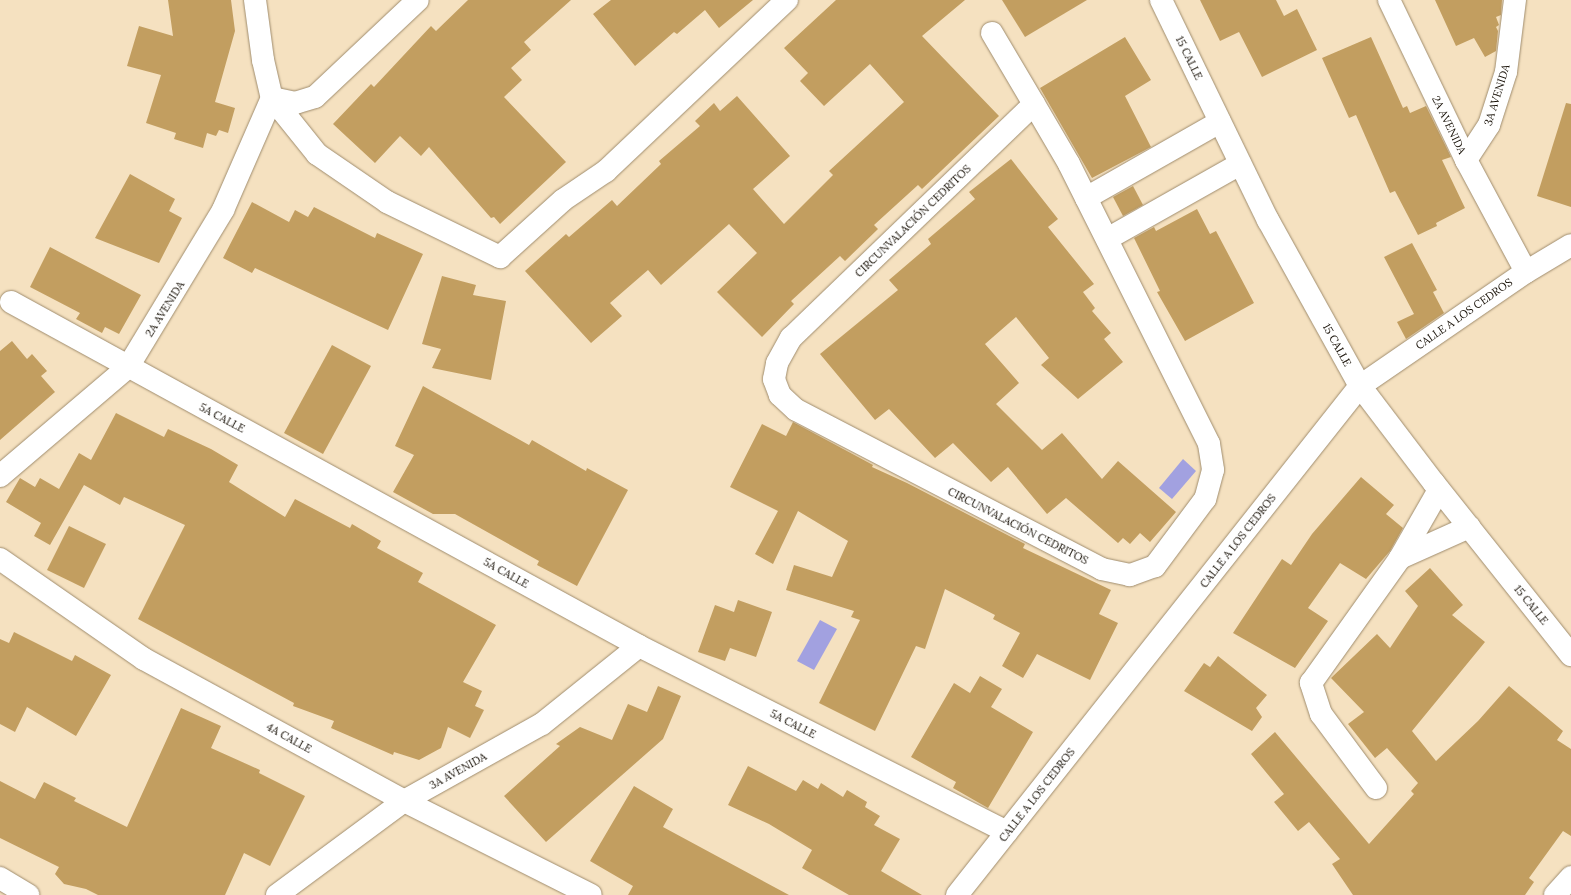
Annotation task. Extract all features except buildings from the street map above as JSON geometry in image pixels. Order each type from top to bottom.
[{"type":"street","points":[[255,0],[263,60],[272,98],[317,154],[387,202],[500,257],[563,200],[606,171],[787,0]]},
{"type":"street","points":[[272,98],[295,103],[315,97],[418,0]]},
{"type":"street","name":"15 CALLE","points":[[1160,0],[1268,220],[1360,386],[1468,527],[1571,655]]},
{"type":"street","name":"2A AVENIDA","points":[[1390,0],[1466,160],[1526,272]]},
{"type":"street","name":"3A AVENIDA","points":[[1466,160],[1489,125],[1506,72],[1515,0]]},
{"type":"street","points":[[992,33],[1034,104]]},
{"type":"street","name":"2A AVENIDA","points":[[0,476],[128,367],[223,210],[272,98]]},
{"type":"street","name":"CIRCUNVALACIÓN CEDRITOS","points":[[1034,104],[1086,198],[1210,444],[1213,470],[1205,499],[1155,566],[1130,575],[1102,569],[796,410],[780,395],[774,379],[777,363],[791,338],[1034,104]]},
{"type":"street","points":[[1086,198],[1220,122]]},
{"type":"street","points":[[1107,239],[1240,164]]},
{"type":"street","name":"CALLE A LOS CEDROS","points":[[957,895],[1360,386],[1526,272],[1571,245]]},
{"type":"street","name":"5A CALLE","points":[[11,302],[639,646],[1007,832]]},
{"type":"street","points":[[1376,788],[1321,714],[1311,683],[1400,558],[1439,490]]},
{"type":"street","points":[[1400,558],[1468,527]]},
{"type":"street","name":"4A CALLE","points":[[0,559],[144,658],[404,801],[591,895]]},
{"type":"street","name":"3A AVENIDA","points":[[277,895],[404,801],[542,724],[639,646]]},
{"type":"street","points":[[1555,895],[1571,877]]},
{"type":"street","points":[[0,878],[28,895]]},
{"type":"water","points":[[1183,459],[1196,471],[1172,499],[1159,488]]},
{"type":"water","points":[[820,620],[837,629],[814,670],[797,661]]}]
